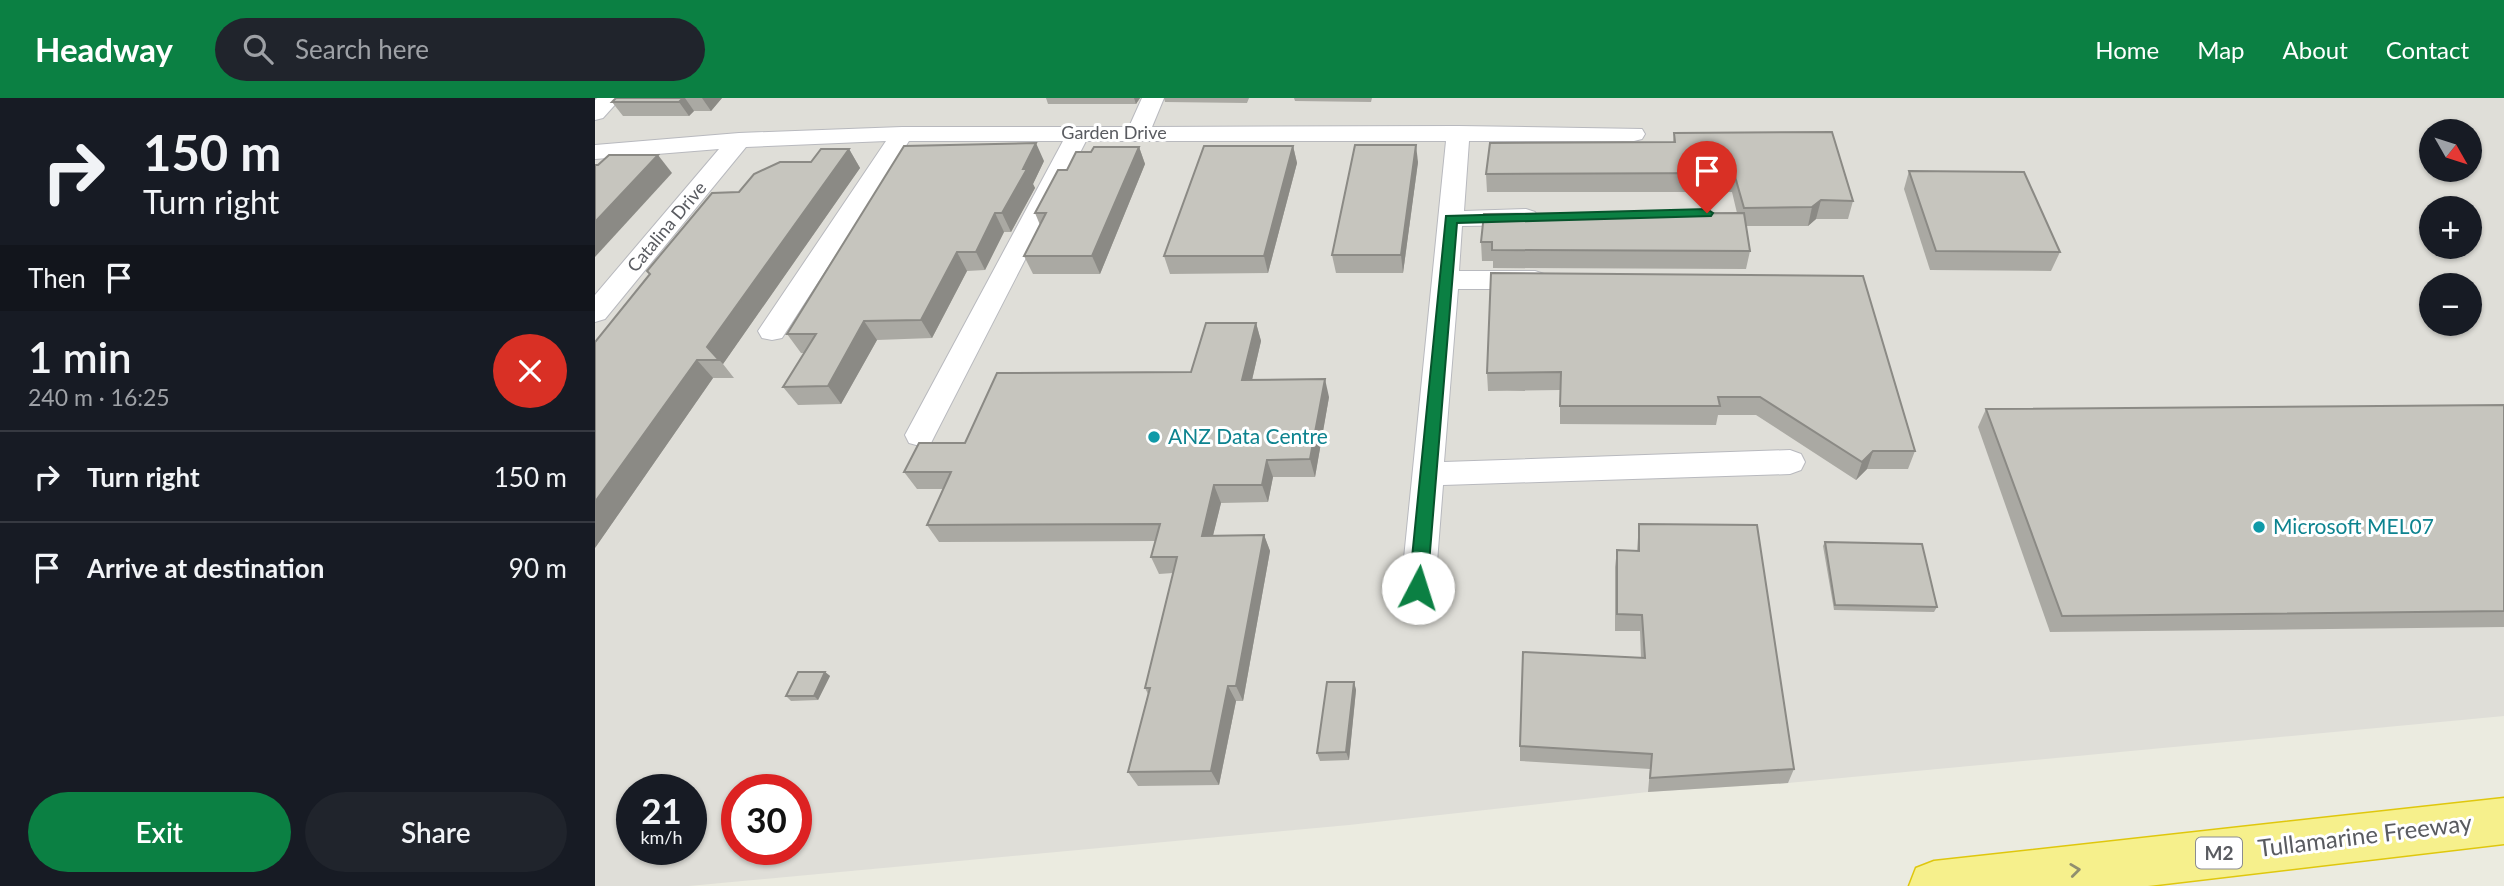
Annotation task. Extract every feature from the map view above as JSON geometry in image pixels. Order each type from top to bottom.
[{"type":"highway","name":"Tullamarine Freeway","points":[[1934,886],[2504,821]]},
{"type":"street","points":[[595,113],[610,98]]},
{"type":"street","points":[[1138,133],[1153,98]]},
{"type":"street","points":[[1418,588],[1458,133]]},
{"type":"street","points":[[772,331],[902,134]]},
{"type":"street","name":"Garden Drive","points":[[595,152],[739,140],[902,134],[1634,134]]},
{"type":"street","points":[[920,435],[1078,134]]},
{"type":"street","name":"Catalina Drive","points":[[595,313],[739,140]]},
{"type":"street","points":[[1451,219],[1545,217]]},
{"type":"street","points":[[1445,280],[1557,281]]},
{"type":"street","points":[[1428,474],[1790,462]]},
{"type":"shaded area","points":[[595,98],[2504,98],[2504,716],[1788,783],[1648,792],[1349,825],[689,886],[595,886]]},
{"type":"building","points":[[616,98],[683,98],[679,102],[612,102]]},
{"type":"building","points":[[1832,132],[1853,201],[1821,200],[1812,207],[1744,208],[1734,173],[1486,174],[1490,143],[1675,142],[1674,133]]},
{"type":"building","points":[[1036,143],[1023,169],[1027,169],[1002,213],[995,213],[976,252],[957,252],[921,320],[864,321],[828,386],[783,387],[816,334],[787,334],[904,146]]},
{"type":"building","points":[[1355,145],[1416,145],[1401,255],[1332,255]]},
{"type":"building","points":[[1204,146],[1293,146],[1264,256],[1164,256]]},
{"type":"building","points":[[1094,147],[1139,147],[1092,256],[1024,256],[1046,213],[1035,213],[1058,170],[1067,170],[1076,152],[1091,152]]},
{"type":"building","points":[[821,149],[849,149],[707,347],[719,360],[697,360],[595,502],[595,342],[650,274],[647,271],[712,193],[739,192],[754,174],[780,162],[811,162]]},
{"type":"building","points":[[609,155],[658,155],[595,222],[595,165]]},
{"type":"building","points":[[1909,171],[2024,172],[2060,252],[1936,251]]},
{"type":"building","points":[[1744,213],[1750,251],[1492,250],[1492,242],[1481,242],[1484,214]]},
{"type":"building","points":[[1491,273],[1863,276],[1915,451],[1873,451],[1862,462],[1760,397],[1718,397],[1720,406],[1560,406],[1561,372],[1487,373]]},
{"type":"building","points":[[1206,323],[1256,323],[1242,380],[1325,379],[1310,459],[1267,460],[1262,485],[1214,485],[1202,536],[1264,535],[1236,686],[1228,686],[1211,771],[1128,772],[1150,688],[1145,688],[1177,557],[1151,557],[1160,524],[927,525],[951,472],[904,472],[919,443],[965,443],[997,373],[1191,372]]},
{"type":"building","name":"Microsoft MEL07","points":[[2504,405],[2504,611],[2062,616],[1986,409]]},
{"type":"building","points":[[1639,524],[1757,525],[1794,769],[1650,778],[1652,754],[1520,746],[1523,652],[1645,658],[1642,615],[1617,614],[1617,550],[1639,551]]},
{"type":"building","points":[[1825,542],[1922,544],[1937,607],[1835,605]]},
{"type":"building","points":[[798,672],[825,672],[814,696],[786,696]]},
{"type":"building","points":[[1327,682],[1354,682],[1346,752],[1317,753]]},
{"type":"place","name":"ANZ Data Centre","points":[[1154,437]]},
{"type":"place","name":"Microsoft MEL07","points":[[2259,527]]},
{"type":"route","points":[[1418,588],[1451,219],[1707,213]]}]
